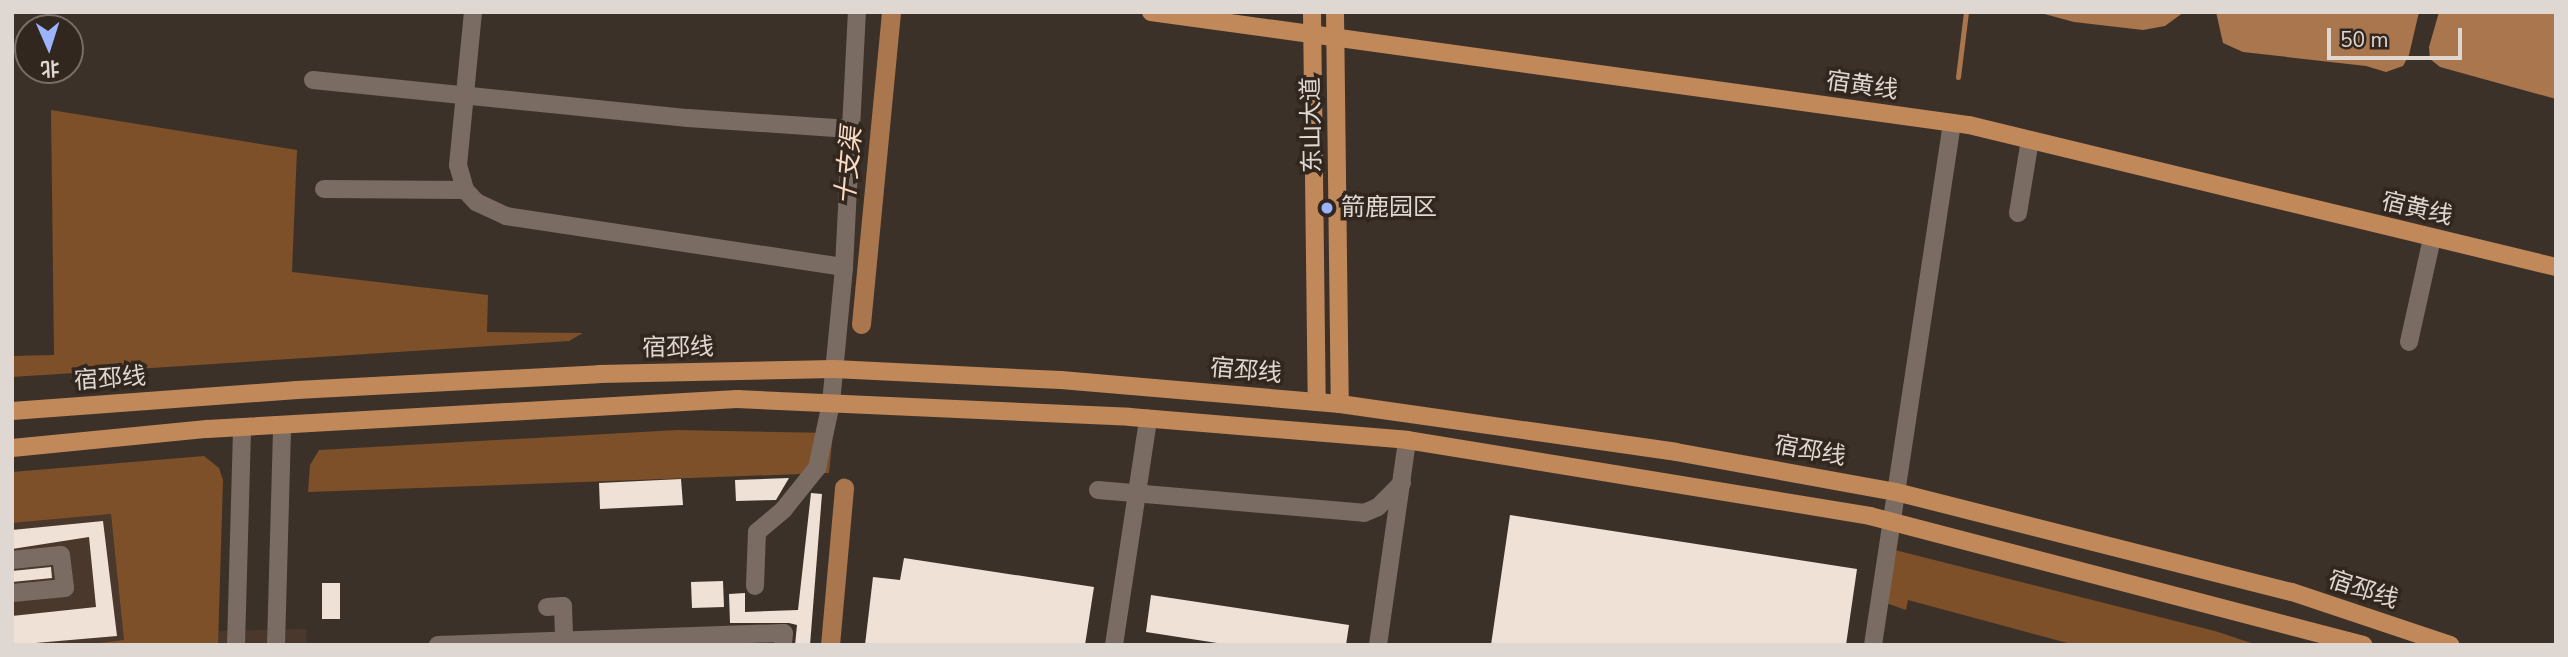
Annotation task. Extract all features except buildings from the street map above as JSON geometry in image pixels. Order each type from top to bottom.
[{"type":"main road","name":"宿黄线","points":[[1151,12],[1336,40],[1952,122],[2556,267]]},
{"type":"main road","name":"东山大道","points":[[1312,12],[1317,402]]},
{"type":"main road","name":"东山大道","points":[[1335,12],[1340,404]]},
{"type":"main road","name":"宿邳线","points":[[12,411],[503,379],[834,369],[1060,380],[1340,404],[1676,452],[1896,492],[2292,592],[2450,645]]},
{"type":"main road","points":[[12,448],[242,427],[737,399],[1148,419],[1407,440],[1892,521],[2363,645]]},
{"type":"street","points":[[473,12],[458,164],[466,190],[476,202],[506,216],[844,267]]},
{"type":"street","points":[[755,586],[757,532],[784,509],[817,468],[831,403],[844,267],[857,12]]},
{"type":"street","points":[[313,80],[465,96],[850,129]]},
{"type":"street","points":[[1873,645],[1952,122]]},
{"type":"street","points":[[2018,213],[2030,140]]},
{"type":"street","points":[[324,189],[466,190]]},
{"type":"street","points":[[2409,342],[2432,238]]},
{"type":"street","points":[[1114,645],[1148,419]]},
{"type":"street","points":[[276,645],[282,425]]},
{"type":"street","points":[[236,645],[242,427]]},
{"type":"street","points":[[1378,645],[1407,440]]},
{"type":"street","points":[[1098,490],[1364,513],[1378,508],[1402,483]]},
{"type":"street","points":[[12,560],[61,555],[65,588],[12,593]]},
{"type":"street","points":[[547,607],[563,606],[569,642]]},
{"type":"street","points":[[438,645],[784,633],[783,645]]},
{"type":"shaded area","points":[[2037,12],[2184,12],[2165,26],[2143,30],[2074,22]]},
{"type":"shaded area","points":[[2216,12],[2419,12],[2409,55],[2403,66],[2386,72],[2366,66],[2243,52],[2223,43]]},
{"type":"shaded area","points":[[2439,12],[2556,12],[2556,99],[2440,67],[2430,59],[2429,47]]},
{"type":"shaded area","points":[[51,110],[297,150],[292,272],[488,295],[487,332],[583,333],[569,341],[12,377],[12,356],[54,355]]},
{"type":"shaded area","points":[[677,430],[833,433],[829,473],[308,492],[310,465],[319,450]]},
{"type":"shaded area","points":[[204,456],[219,468],[223,480],[218,645],[83,645],[124,640],[111,514],[12,523],[12,472]]},
{"type":"shaded area","points":[[111,514],[125,640],[219,631],[306,629],[306,645],[12,645],[12,523]]},
{"type":"shaded area","points":[[1895,550],[2215,631],[2257,645],[2075,645],[1908,600],[1906,610],[1886,603]]},
{"type":"waterway","name":"十支渠","points":[[861,324],[891,12]]},
{"type":"waterway","points":[[1958,77],[1966,12]]},
{"type":"waterway","name":"十支渠","points":[[830,645],[844,488]]},
{"type":"place","name":"箭鹿园区","points":[[1327,208]]}]
